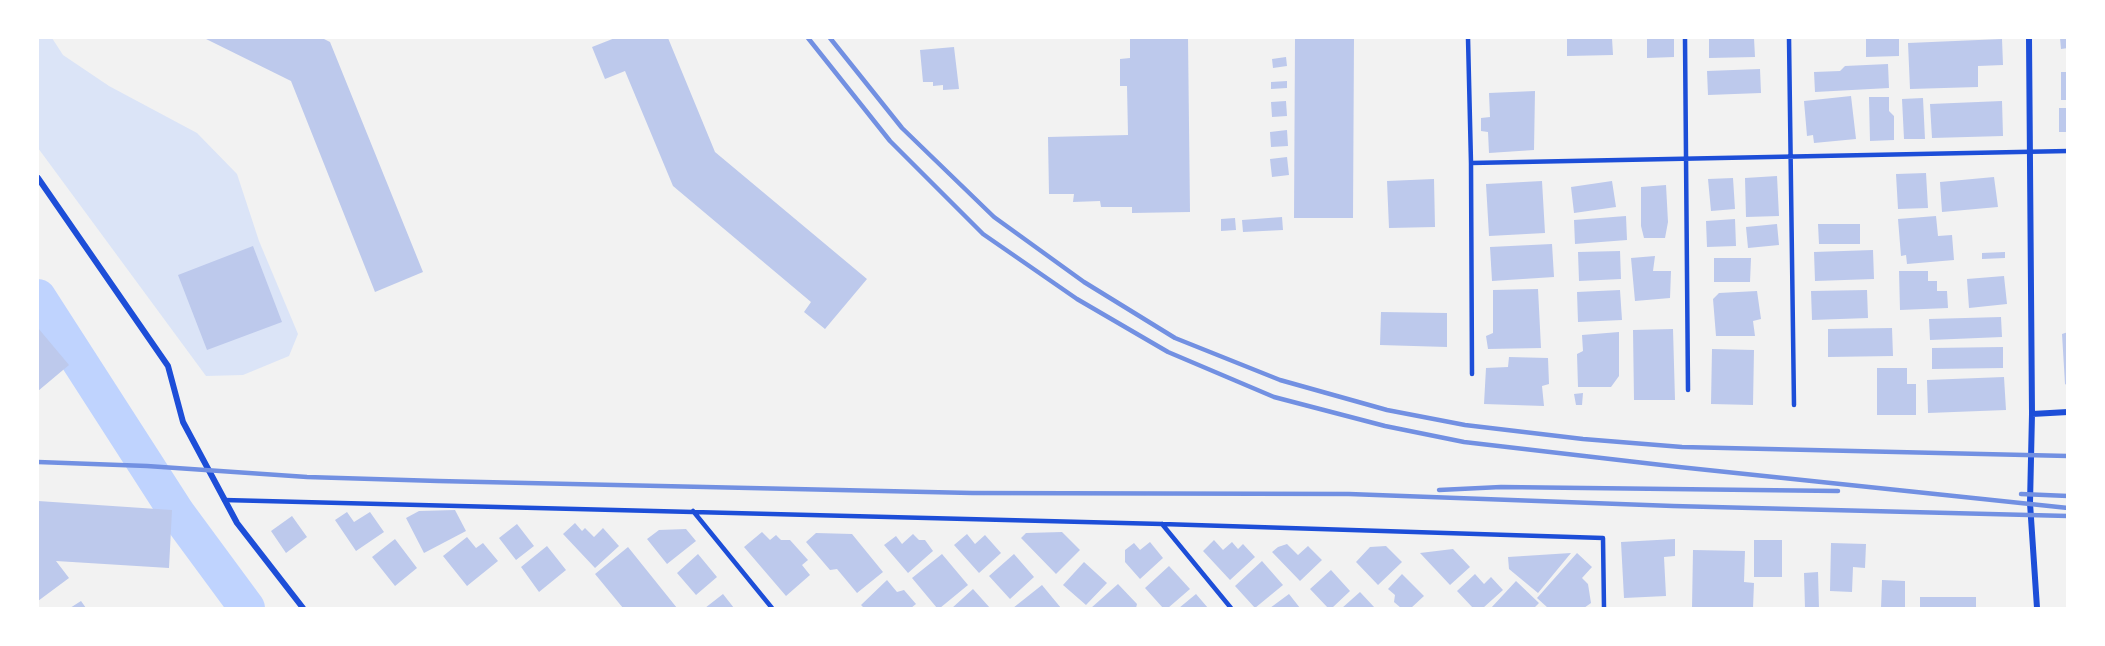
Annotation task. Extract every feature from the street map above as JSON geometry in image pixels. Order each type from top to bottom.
[{"type":"street","points":[[2029,38],[2032,414],[2030,503],[2037,609]]},
{"type":"street","points":[[38,178],[168,366],[183,422],[224,500],[237,523],[303,609]]},
{"type":"street","points":[[2032,414],[2067,412]]},
{"type":"lane","points":[[1468,38],[1472,374]]},
{"type":"lane","points":[[1685,38],[1688,390]]},
{"type":"lane","points":[[1789,38],[1794,405]]},
{"type":"lane","points":[[1471,163],[2067,151]]},
{"type":"lane","points":[[224,500],[693,511],[1603,538],[1604,609]]},
{"type":"lane","points":[[693,511],[772,609]]},
{"type":"lane","points":[[1162,524],[1231,609]]},
{"type":"shaded area","points":[[38,38],[52,38],[63,55],[109,86],[197,133],[237,174],[259,241],[298,334],[289,356],[243,375],[206,376],[38,148]]},
{"type":"building","points":[[204,38],[322,38],[330,42],[423,272],[375,292],[291,81]]},
{"type":"building","points":[[615,38],[668,38],[715,152],[867,279],[825,329],[804,312],[811,302],[673,186],[625,71],[605,79],[592,47]]},
{"type":"building","points":[[1130,38],[1188,38],[1190,212],[1132,213],[1132,207],[1101,207],[1100,201],[1073,202],[1074,194],[1049,194],[1048,137],[1128,135],[1127,86],[1120,86],[1120,59],[1130,58]]},
{"type":"building","points":[[1295,38],[1354,38],[1353,218],[1294,218]]},
{"type":"building","points":[[1567,38],[1612,38],[1613,55],[1567,56]]},
{"type":"building","points":[[1647,38],[1674,38],[1674,57],[1647,58]]},
{"type":"building","points":[[1709,38],[1754,38],[1755,57],[1709,58]]},
{"type":"building","points":[[1866,38],[1899,38],[1899,56],[1866,57]]},
{"type":"building","points":[[2060,38],[2068,38],[2068,48],[2061,49]]},
{"type":"building","points":[[2002,39],[2003,65],[1978,66],[1978,87],[1910,89],[1908,43]]},
{"type":"building","points":[[954,47],[959,89],[943,90],[943,85],[933,86],[933,82],[923,82],[920,50]]},
{"type":"building","points":[[1286,57],[1287,66],[1273,68],[1272,59]]},
{"type":"building","points":[[1888,64],[1889,88],[1815,92],[1814,72],[1840,71],[1845,66]]},
{"type":"building","points":[[1760,69],[1761,93],[1708,95],[1707,71]]},
{"type":"building","points":[[2061,72],[2068,72],[2068,100],[2061,100]]},
{"type":"building","points":[[1287,81],[1287,88],[1271,89],[1271,82]]},
{"type":"building","points":[[1535,91],[1534,150],[1489,153],[1488,132],[1481,131],[1481,118],[1490,117],[1489,93]]},
{"type":"building","points":[[1851,96],[1856,139],[1814,143],[1813,135],[1807,136],[1804,101]]},
{"type":"building","points":[[1869,97],[1889,97],[1889,111],[1894,116],[1894,140],[1870,141]]},
{"type":"building","points":[[1923,98],[1925,139],[1904,139],[1902,99]]},
{"type":"building","points":[[1286,101],[1287,116],[1272,117],[1271,102]]},
{"type":"building","points":[[2002,101],[2003,136],[1932,138],[1930,104]]},
{"type":"building","points":[[2059,108],[2068,108],[2068,132],[2059,132]]},
{"type":"building","points":[[1287,130],[1288,146],[1271,147],[1270,132]]},
{"type":"building","points":[[1287,157],[1289,175],[1272,177],[1270,159]]},
{"type":"building","points":[[1926,173],[1928,208],[1898,209],[1896,174]]},
{"type":"building","points":[[1777,176],[1779,216],[1746,217],[1745,178]]},
{"type":"building","points":[[1994,177],[1998,207],[1942,212],[1940,182]]},
{"type":"building","points":[[1733,178],[1735,209],[1711,211],[1708,179]]},
{"type":"building","points":[[1434,179],[1435,227],[1389,228],[1387,181]]},
{"type":"building","points":[[1542,181],[1545,233],[1489,236],[1486,184]]},
{"type":"building","points":[[1612,181],[1616,207],[1574,213],[1571,187]]},
{"type":"building","points":[[1666,185],[1668,222],[1665,238],[1644,238],[1641,226],[1641,187]]},
{"type":"building","points":[[1626,216],[1627,240],[1575,244],[1574,220]]},
{"type":"building","points":[[1936,216],[1938,236],[1952,235],[1954,260],[1907,264],[1906,255],[1901,256],[1898,219]]},
{"type":"building","points":[[1282,217],[1283,230],[1243,232],[1242,220]]},
{"type":"building","points":[[1235,218],[1236,230],[1221,231],[1221,219]]},
{"type":"building","points":[[1735,219],[1736,246],[1707,247],[1706,221]]},
{"type":"building","points":[[1777,224],[1779,245],[1748,248],[1746,227]]},
{"type":"building","points":[[1818,224],[1860,224],[1860,244],[1819,244]]},
{"type":"building","points":[[1552,244],[1554,277],[1492,281],[1490,247]]},
{"type":"building","points":[[253,246],[282,322],[207,350],[178,275]]},
{"type":"building","points":[[1873,250],[1874,279],[1815,281],[1814,252]]},
{"type":"building","points":[[1620,251],[1621,279],[1579,281],[1578,252]]},
{"type":"building","points":[[2005,252],[2005,258],[1982,259],[1982,253]]},
{"type":"building","points":[[1655,256],[1653,271],[1671,271],[1670,298],[1635,301],[1631,258]]},
{"type":"building","points":[[1714,258],[1751,258],[1750,282],[1714,282]]},
{"type":"building","points":[[1899,271],[1928,271],[1928,281],[1937,281],[1937,291],[1947,291],[1948,308],[1900,310]]},
{"type":"building","points":[[2004,276],[2007,304],[1969,308],[1967,279]]},
{"type":"building","points":[[1538,289],[1541,348],[1488,349],[1486,336],[1493,333],[1493,290]]},
{"type":"building","points":[[1620,290],[1622,320],[1578,322],[1577,292]]},
{"type":"building","points":[[1867,290],[1868,318],[1812,320],[1811,291]]},
{"type":"building","points":[[1757,291],[1761,319],[1753,321],[1755,336],[1716,336],[1713,299],[1719,293]]},
{"type":"building","points":[[1381,312],[1447,313],[1447,347],[1380,345]]},
{"type":"building","points":[[2001,317],[2002,337],[1930,340],[1929,319]]},
{"type":"building","points":[[38,328],[69,365],[38,391]]},
{"type":"building","points":[[1892,328],[1893,356],[1828,357],[1828,329]]},
{"type":"building","points":[[1673,329],[1675,400],[1634,400],[1633,330]]},
{"type":"building","points":[[1619,332],[1619,376],[1611,387],[1578,387],[1577,354],[1583,351],[1582,335]]},
{"type":"building","points":[[2068,332],[2068,386],[2065,384],[2062,334]]},
{"type":"building","points":[[2003,347],[2003,368],[1932,369],[1932,348]]},
{"type":"building","points":[[1712,349],[1754,350],[1753,405],[1711,404]]},
{"type":"building","points":[[1509,357],[1548,358],[1549,384],[1542,386],[1544,406],[1484,404],[1486,368],[1508,367]]},
{"type":"building","points":[[1877,368],[1907,368],[1907,384],[1916,384],[1916,415],[1877,415]]},
{"type":"building","points":[[2004,377],[2006,410],[1928,413],[1927,380]]},
{"type":"building","points":[[1583,393],[1582,405],[1576,405],[1574,394]]},
{"type":"building","points":[[38,501],[172,510],[169,568],[56,561],[69,578],[38,601]]},
{"type":"building","points":[[455,510],[466,531],[424,553],[406,518],[419,511]]},
{"type":"building","points":[[347,512],[354,522],[370,512],[384,532],[356,551],[335,520]]},
{"type":"building","points":[[292,516],[307,537],[286,553],[271,531]]},
{"type":"building","points":[[575,523],[582,531],[585,528],[594,537],[603,528],[619,546],[595,568],[563,534]]},
{"type":"building","points":[[517,524],[534,546],[516,560],[499,538]]},
{"type":"building","points":[[686,529],[696,541],[667,564],[647,539],[659,530]]},
{"type":"building","points":[[762,532],[770,540],[776,535],[781,540],[790,540],[808,560],[802,565],[810,575],[786,596],[744,547]]},
{"type":"building","points":[[1062,532],[1080,550],[1056,574],[1021,538],[1026,533]]},
{"type":"building","points":[[816,533],[852,534],[883,572],[857,593],[837,569],[830,570],[806,542]]},
{"type":"building","points":[[913,534],[919,540],[925,540],[933,551],[908,573],[884,545],[896,536],[902,544]]},
{"type":"building","points":[[967,534],[975,544],[985,535],[1001,553],[979,573],[954,545]]},
{"type":"building","points":[[467,537],[476,548],[483,543],[498,561],[467,586],[443,556]]},
{"type":"building","points":[[395,539],[417,568],[395,586],[372,557]]},
{"type":"building","points":[[1675,539],[1675,556],[1664,557],[1666,596],[1624,598],[1621,542]]},
{"type":"building","points":[[1214,540],[1223,550],[1232,542],[1238,549],[1243,544],[1255,557],[1230,580],[1203,551]]},
{"type":"building","points":[[1754,540],[1782,540],[1782,577],[1754,577]]},
{"type":"building","points":[[1150,542],[1163,558],[1140,579],[1125,562],[1125,550],[1134,543],[1140,550]]},
{"type":"building","points":[[1831,543],[1866,544],[1865,568],[1853,567],[1852,592],[1830,591]]},
{"type":"building","points":[[1287,544],[1298,555],[1308,546],[1322,560],[1300,581],[1272,552]]},
{"type":"building","points":[[547,546],[566,570],[539,592],[521,567]]},
{"type":"building","points":[[1386,546],[1402,562],[1378,585],[1356,562],[1370,547]]},
{"type":"building","points":[[628,547],[677,608],[623,608],[595,574]]},
{"type":"building","points":[[1453,549],[1470,567],[1450,585],[1420,553]]},
{"type":"building","points":[[1693,550],[1745,551],[1744,582],[1754,583],[1753,608],[1692,608]]},
{"type":"building","points":[[1571,553],[1538,593],[1509,569],[1508,557]]},
{"type":"building","points":[[1577,553],[1592,567],[1582,578],[1588,584],[1591,603],[1584,608],[1548,608],[1537,598]]},
{"type":"building","points":[[698,554],[717,577],[696,595],[677,573]]},
{"type":"building","points":[[942,554],[968,585],[937,608],[912,578]]},
{"type":"building","points":[[1014,554],[1034,577],[1010,599],[989,576]]},
{"type":"building","points":[[1262,561],[1283,585],[1255,608],[1235,586]]},
{"type":"building","points":[[1084,562],[1107,583],[1086,605],[1063,585]]},
{"type":"building","points":[[1169,566],[1190,589],[1168,608],[1163,608],[1145,588]]},
{"type":"building","points":[[1331,570],[1350,591],[1332,608],[1328,608],[1310,589]]},
{"type":"building","points":[[1818,572],[1819,608],[1805,608],[1804,573]]},
{"type":"building","points":[[1402,574],[1424,596],[1411,608],[1401,608],[1394,602],[1395,595],[1388,589]]},
{"type":"building","points":[[1475,574],[1484,584],[1491,577],[1503,590],[1483,608],[1473,608],[1457,591]]},
{"type":"building","points":[[887,580],[897,592],[904,590],[916,604],[911,608],[864,608],[861,605]]},
{"type":"building","points":[[1882,580],[1905,581],[1905,608],[1881,608]]},
{"type":"building","points":[[1516,581],[1539,603],[1534,608],[1491,608]]},
{"type":"building","points":[[1118,584],[1137,604],[1136,608],[1091,608]]},
{"type":"building","points":[[1042,585],[1061,608],[1013,608]]},
{"type":"building","points":[[973,589],[990,608],[952,608]]},
{"type":"building","points":[[1360,592],[1375,608],[1342,608]]},
{"type":"building","points":[[723,594],[734,608],[705,608]]},
{"type":"building","points":[[1196,594],[1208,608],[1179,608]]},
{"type":"building","points":[[1289,594],[1300,608],[1270,608]]},
{"type":"building","points":[[1920,597],[1976,597],[1976,608],[1920,608]]},
{"type":"building","points":[[81,601],[86,608],[70,608]]},
{"type":"waterway","points":[[38,297],[177,513],[247,608]]},
{"type":"railway","points":[[808,38],[890,141],[983,234],[1077,299],[1168,352],[1274,397],[1385,426],[1464,442],[2068,508]]},
{"type":"railway","points":[[830,38],[902,128],[994,217],[1084,282],[1175,338],[1280,380],[1387,410],[1465,425],[1583,439],[1682,447],[2068,456]]},
{"type":"railway","points":[[38,462],[147,466],[307,477],[438,481],[972,493],[1349,494],[1673,506],[2068,516]]},
{"type":"railway","points":[[1439,490],[1501,487],[1838,491]]},
{"type":"railway","points":[[2021,494],[2068,496]]}]
